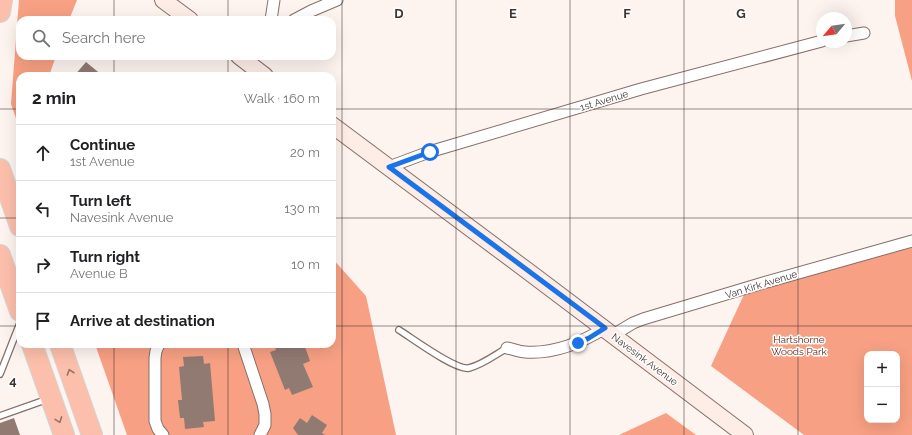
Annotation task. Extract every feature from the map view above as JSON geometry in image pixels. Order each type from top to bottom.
[{"type":"highway","points":[[0,12],[2,0]]},
{"type":"highway","points":[[0,169],[16,215]]},
{"type":"highway","points":[[0,255],[16,300]]},
{"type":"highway","points":[[33,348],[64,435]]},
{"type":"highway","points":[[61,348],[92,435]]},
{"type":"main road","points":[[163,0],[185,16]]},
{"type":"main road","points":[[249,60],[261,72]]},
{"type":"main road","name":"Navesink Avenue","points":[[336,128],[746,435]]},
{"type":"street","points":[[272,16],[274,0]]},
{"type":"street","points":[[302,16],[337,0]]},
{"type":"street","points":[[852,35],[864,33]]},
{"type":"street","name":"1st Avenue","points":[[389,167],[430,152],[641,88],[816,43]]},
{"type":"street","name":"Van Kirk Avenue","points":[[507,348],[524,352],[554,350],[644,319],[763,283],[912,241]]},
{"type":"street","points":[[157,348],[155,358],[155,421],[158,429],[163,435]]},
{"type":"street","points":[[244,348],[265,414],[265,425],[260,435]]},
{"type":"lane","points":[[400,330],[452,364],[467,369],[483,362],[507,348]]},
{"type":"lane","points":[[0,374],[16,331]]},
{"type":"lane","points":[[0,416],[50,398]]},
{"type":"green space","points":[[19,0],[77,0],[71,16],[18,16]]},
{"type":"green space","points":[[895,0],[912,0],[912,81],[895,16]]},
{"type":"green space","points":[[16,39],[16,60],[55,60],[50,72],[16,72],[16,118],[11,104]]},
{"type":"green space","name":"Hartshorne Woods Park","points":[[912,240],[912,435],[804,435],[711,366],[747,288]]},
{"type":"green space","points":[[336,262],[366,296],[396,435],[127,435],[96,348],[336,348]]},
{"type":"green space","points":[[666,413],[696,435],[619,435]]},
{"type":"building","points":[[86,62],[98,72],[77,72]]},
{"type":"building","points":[[275,348],[305,348],[310,361],[303,364],[313,387],[292,395],[289,388],[285,390],[270,352],[276,350]]},
{"type":"building","points":[[203,356],[204,364],[210,363],[215,421],[203,422],[204,427],[185,429],[184,418],[180,418],[178,400],[182,400],[179,367],[184,366],[183,357]]},
{"type":"building","points":[[312,415],[327,425],[322,433],[325,435],[298,435],[293,428],[300,418],[307,423]]},
{"type":"building","points":[[14,418],[20,435],[0,435],[0,423]]},
{"type":"route","points":[[430,152],[389,167],[605,328],[578,343]]}]
